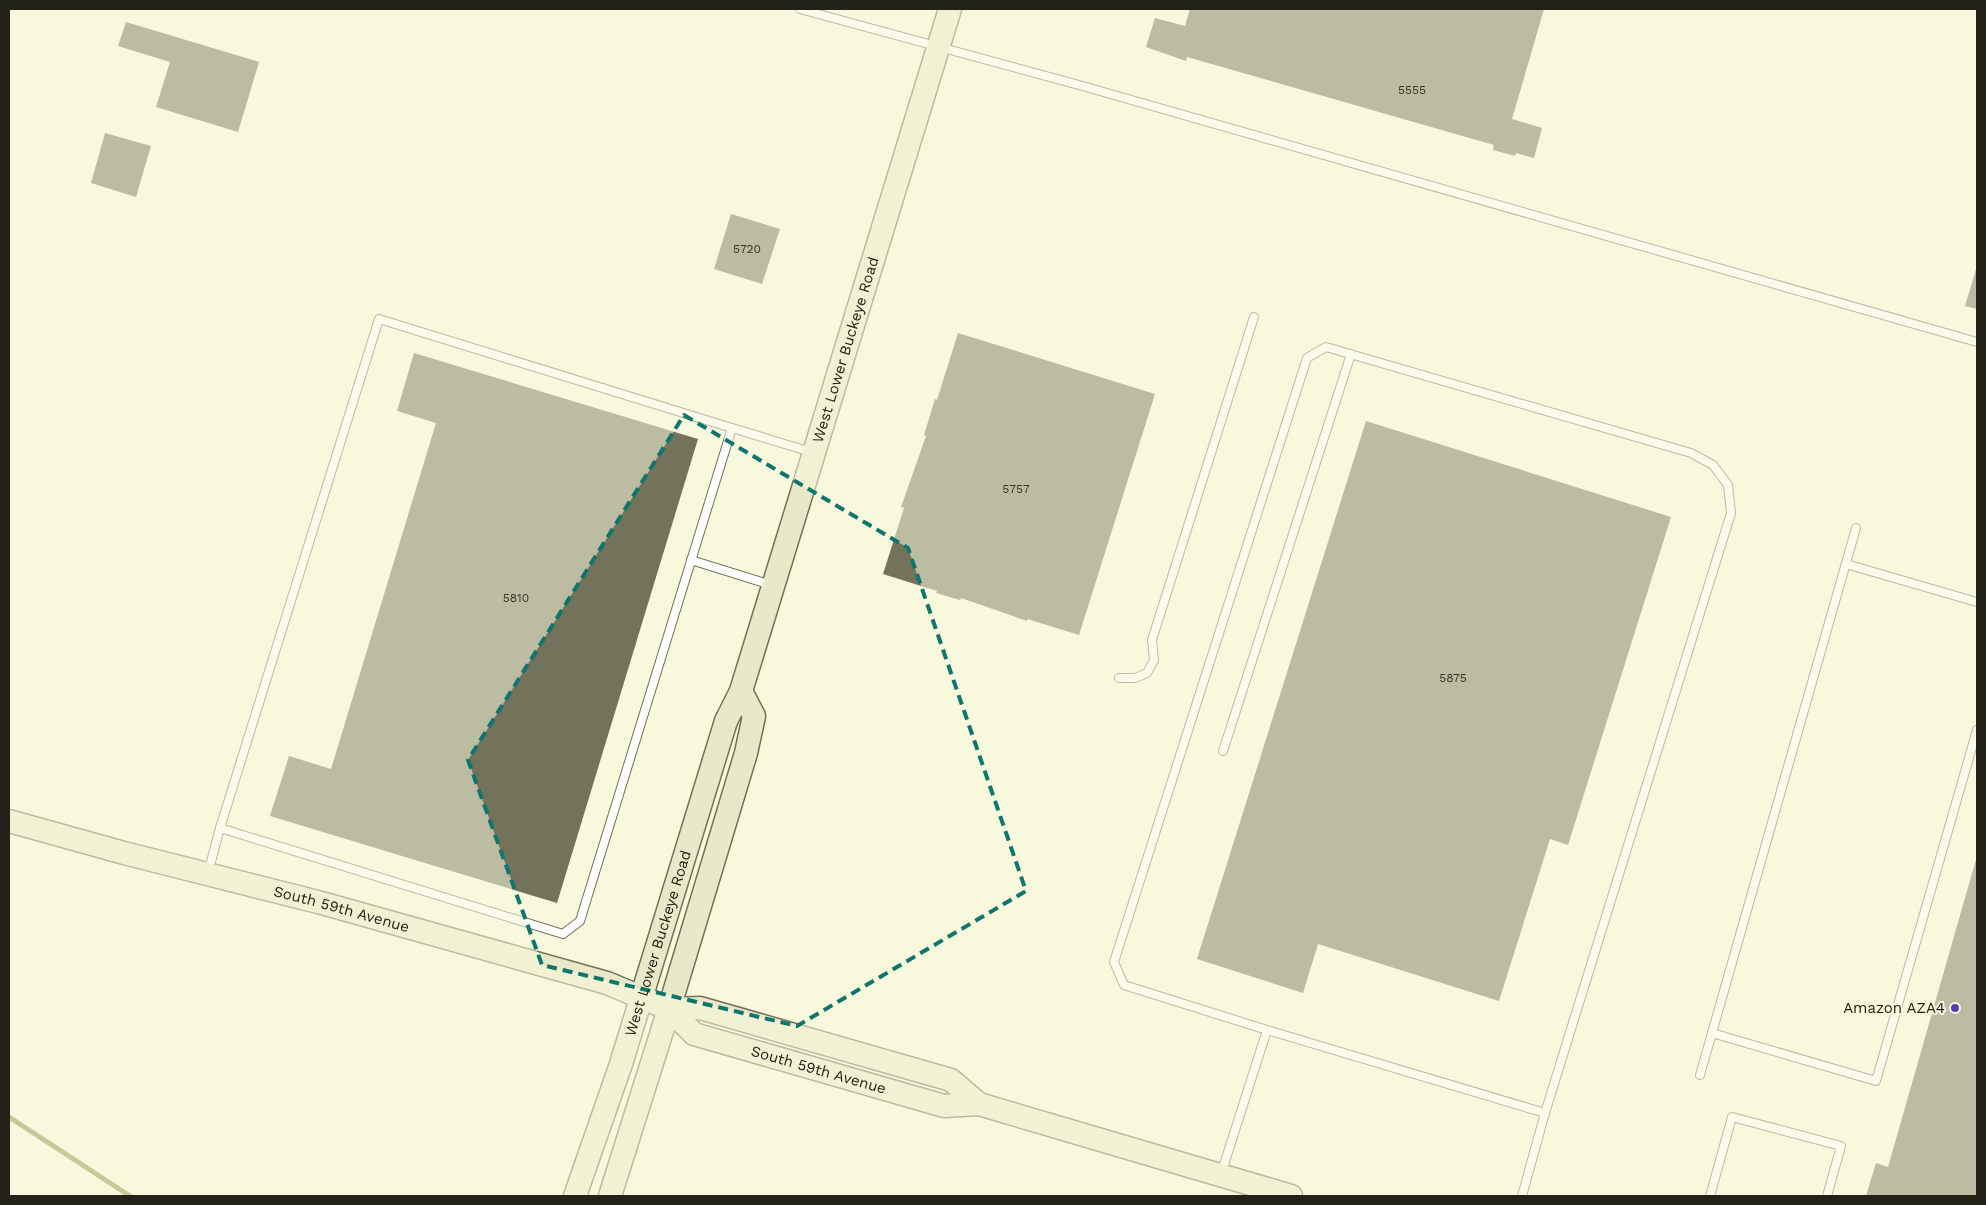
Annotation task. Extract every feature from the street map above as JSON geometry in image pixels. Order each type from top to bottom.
[{"type":"main road","name":"West Lower Buckeye Road","points":[[574,1196],[620,1064],[726,721],[741,691],[950,9]]},
{"type":"main road","name":"West Lower Buckeye Road","points":[[610,1196],[669,1009],[746,753],[754,716],[741,691]]},
{"type":"main road","name":"South 59th Avenue","points":[[9,820],[318,902],[607,983],[669,1009],[694,1034],[944,1106],[979,1104],[1292,1196]]},
{"type":"lane","points":[[800,9],[938,46],[1977,342]]},
{"type":"lane","points":[[1119,678],[1135,678],[1147,673],[1154,660],[1152,640],[1254,318]]},
{"type":"lane","points":[[208,874],[220,828],[380,319],[813,452]]},
{"type":"lane","points":[[1522,1196],[1545,1113],[1731,513],[1728,485],[1713,465],[1691,453],[1326,347],[1307,358],[1114,962],[1124,985],[1545,1113]]},
{"type":"lane","points":[[1223,751],[1351,354]]},
{"type":"lane","points":[[220,828],[563,934],[580,921],[732,428]]},
{"type":"lane","points":[[1700,1075],[1856,528]]},
{"type":"lane","points":[[692,560],[772,586]]},
{"type":"lane","points":[[1846,564],[1977,602]]},
{"type":"lane","points":[[1712,1033],[1876,1081],[1977,730]]},
{"type":"lane","points":[[1220,1176],[1267,1030]]},
{"type":"lane","points":[[1710,1196],[1732,1117],[1841,1146],[1827,1196]]},
{"type":"highlighted area","points":[[684,415],[908,548],[1026,891],[797,1026],[542,965],[468,760]]},
{"type":"building","points":[[1190,9],[1544,9],[1512,119],[1542,128],[1534,158],[1516,153],[1515,156],[1493,150],[1494,145],[1187,57],[1186,61],[1146,47],[1155,18],[1185,26]]},
{"type":"building","points":[[126,22],[259,62],[238,132],[156,107],[170,62],[118,46]]},
{"type":"building","points":[[105,133],[151,146],[136,197],[91,183]]},
{"type":"building","points":[[731,214],[780,229],[762,284],[714,269]]},
{"type":"building","points":[[1977,266],[1977,309],[1965,306]]},
{"type":"building","points":[[958,333],[1155,394],[1079,635],[1027,619],[1027,621],[961,598],[960,600],[936,593],[937,591],[883,574],[904,508],[901,507],[926,436],[924,435],[935,399],[937,400]]},
{"type":"building","points":[[414,353],[698,439],[557,903],[270,816],[289,756],[331,769],[436,423],[397,411]]},
{"type":"building","points":[[1366,421],[1671,517],[1568,845],[1550,839],[1499,1001],[1318,944],[1303,993],[1197,959]]},
{"type":"building","name":"Amazon AZA4","points":[[1977,856],[1977,1196],[1866,1196],[1876,1163],[1888,1167]]},
{"type":"waterway","points":[[9,1117],[130,1196]]},
{"type":"place","name":"Amazon AZA4","points":[[1955,1008]]}]
